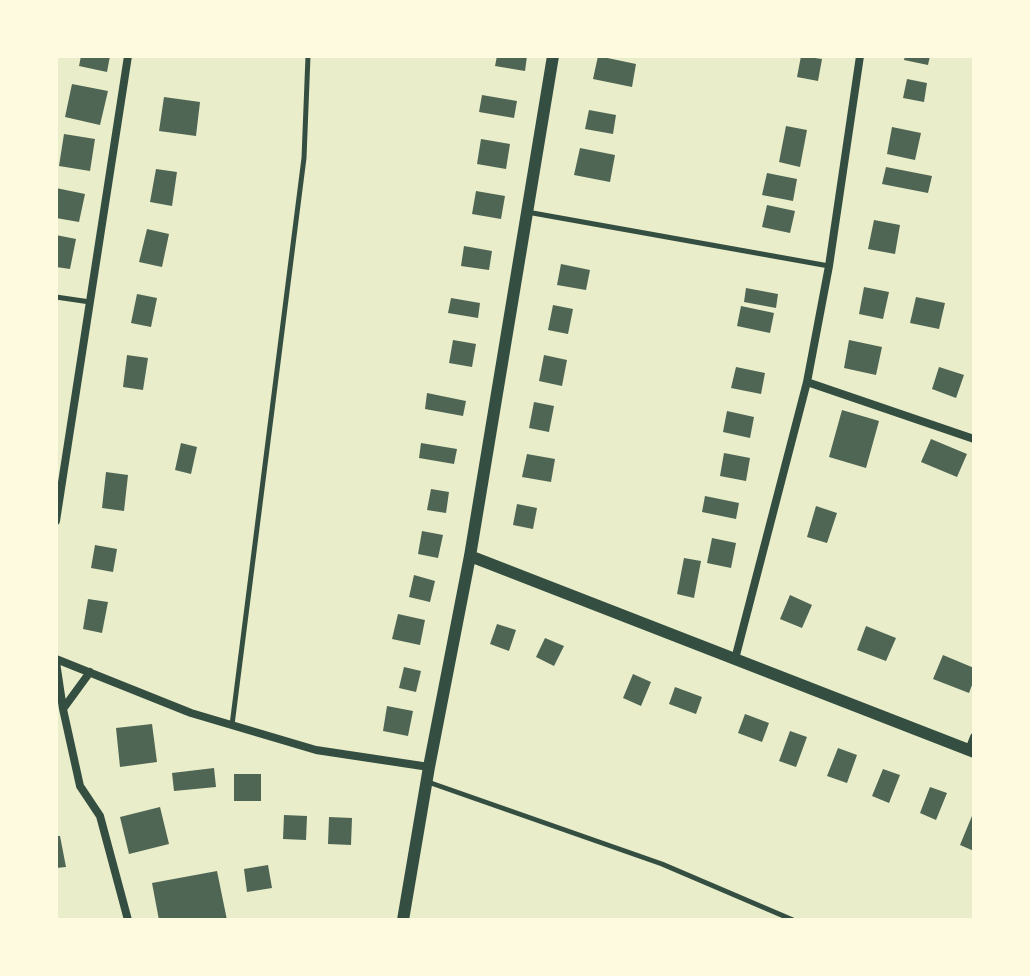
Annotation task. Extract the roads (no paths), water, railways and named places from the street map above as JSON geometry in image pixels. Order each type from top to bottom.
[{"type":"street","points":[[56,521],[128,56]]},
{"type":"street","points":[[403,920],[470,556],[553,56]]},
{"type":"street","points":[[735,659],[807,382],[829,266],[860,56]]},
{"type":"street","points":[[807,382],[974,439]]},
{"type":"street","points":[[470,556],[971,751],[974,737]]},
{"type":"street","points":[[128,920],[100,816],[80,786],[56,660],[191,713],[316,750],[429,767]]},
{"type":"street","points":[[63,709],[90,672]]},
{"type":"lane","points":[[232,725],[304,158],[308,56]]},
{"type":"lane","points":[[527,212],[829,266]]},
{"type":"lane","points":[[56,297],[90,302]]},
{"type":"lane","points":[[427,782],[662,864],[793,920]]}]
